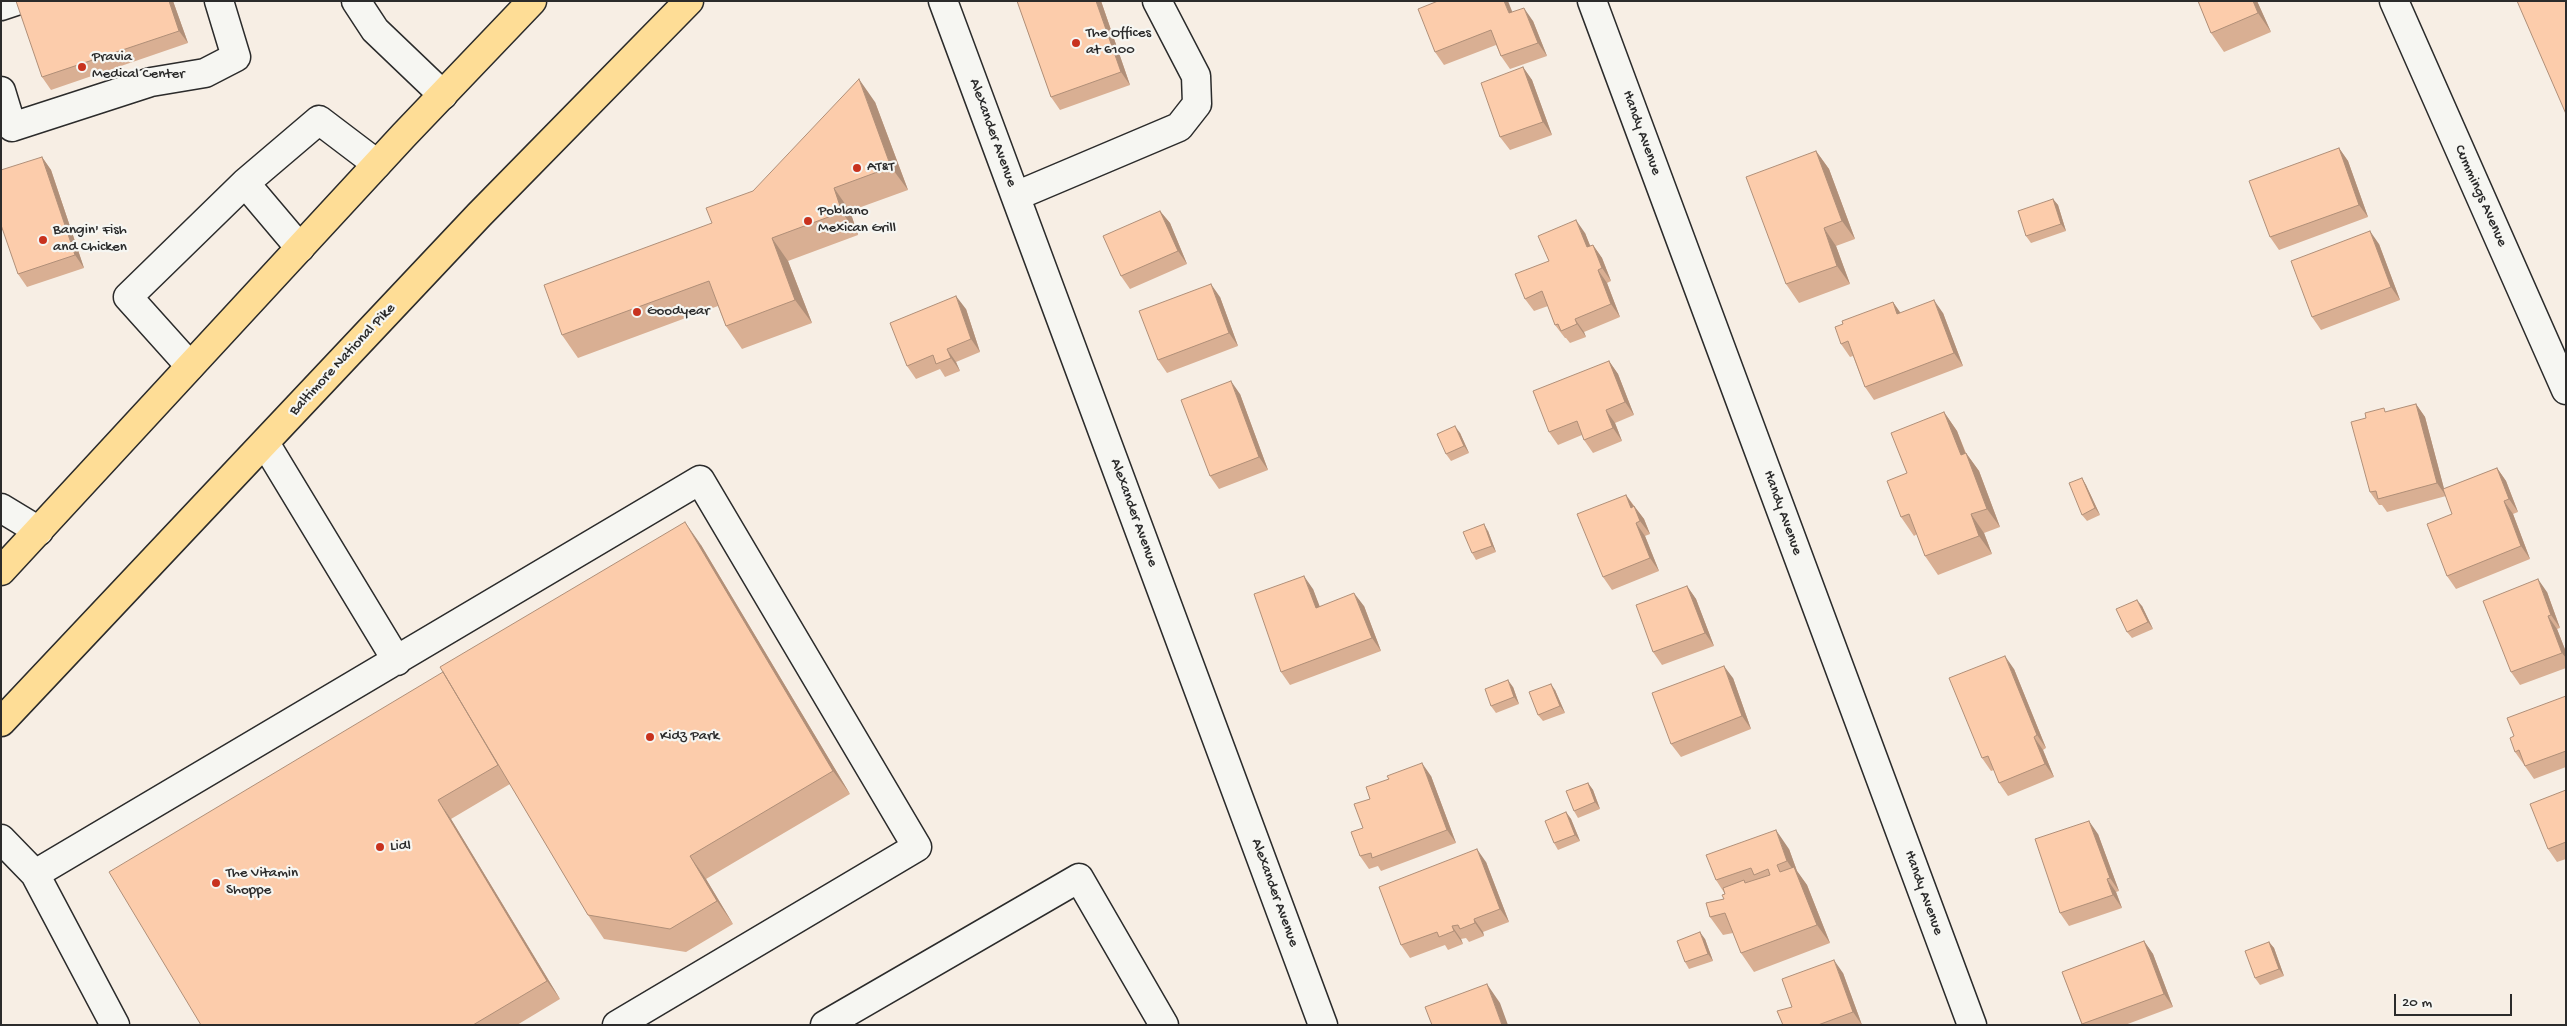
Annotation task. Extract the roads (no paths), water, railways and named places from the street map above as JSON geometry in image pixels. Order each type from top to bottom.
[{"type":"main road","points":[[1,571],[377,164],[532,1]]},
{"type":"main road","name":"Baltimore National Pike","points":[[1,722],[479,215],[689,1]]},
{"type":"street","points":[[1,6],[16,1]]},
{"type":"street","points":[[1,91],[12,127],[152,82],[205,73],[236,57],[219,1]]},
{"type":"street","points":[[356,1],[375,30],[443,95]]},
{"type":"street","name":"Alexander Avenue","points":[[943,1],[1323,1025]]},
{"type":"street","points":[[1016,196],[1179,126],[1197,104],[1196,76],[1157,1]]},
{"type":"street","name":"Handy Avenue","points":[[1592,1],[1972,1025]]},
{"type":"street","name":"Cummings Avenue","points":[[2394,1],[2566,390]]},
{"type":"street","points":[[190,366],[128,297],[245,183],[319,120],[377,164]]},
{"type":"street","points":[[245,183],[300,248]]},
{"type":"street","points":[[265,443],[397,662]]},
{"type":"street","points":[[35,874],[397,662],[700,480],[917,847],[617,1025]]},
{"type":"street","points":[[1,508],[39,531]]},
{"type":"street","points":[[1,839],[35,874],[115,1025]]},
{"type":"street","points":[[826,1025],[1079,878],[1164,1025]]},
{"type":"place","name":"The Offices at 6100","points":[[1076,43]]},
{"type":"place","name":"Pravia Medical Center","points":[[82,67]]},
{"type":"place","name":"AT&T","points":[[857,168]]},
{"type":"place","name":"Poblano Mexican Grill","points":[[808,221]]},
{"type":"place","name":"Bangin' Fish and Chicken","points":[[43,240]]},
{"type":"place","name":"Goodyear","points":[[637,312]]},
{"type":"place","name":"Kidz Park","points":[[650,737]]},
{"type":"place","name":"Lidl","points":[[380,847]]},
{"type":"place","name":"The Vitamin Shoppe","points":[[216,883]]}]
